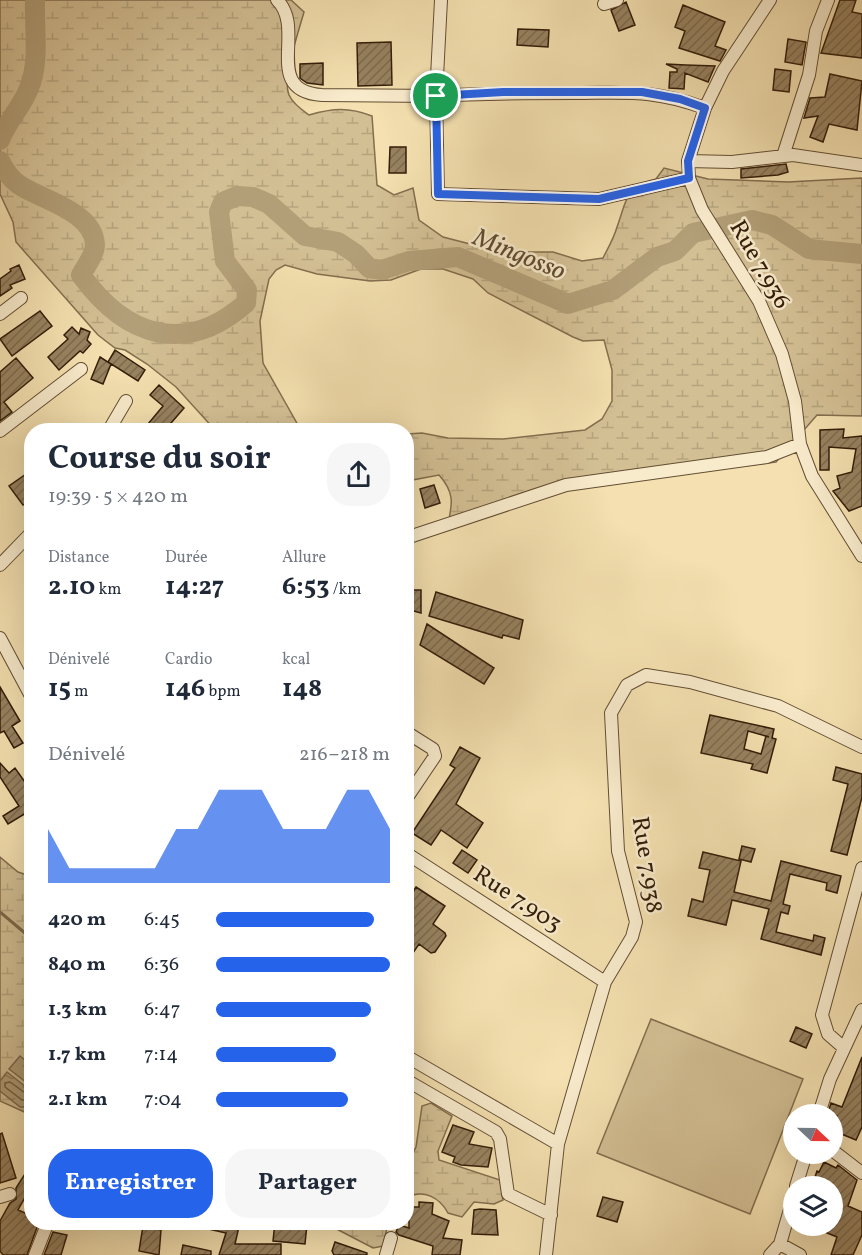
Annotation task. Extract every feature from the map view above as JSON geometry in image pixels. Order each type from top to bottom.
[{"type":"street","points":[[277,0],[283,8],[288,30],[288,75],[296,87],[308,94],[436,96],[503,92],[642,92],[680,99],[705,108]]},
{"type":"street","points":[[441,0],[436,96],[438,194],[599,199],[689,178]]},
{"type":"street","points":[[604,4],[617,0]]},
{"type":"street","name":"Rue 7.936","points":[[770,0],[723,71],[705,108],[688,161],[689,178],[702,210],[750,283],[782,354],[795,400],[800,444],[823,496],[858,542],[862,556]]},
{"type":"street","points":[[783,156],[809,75],[816,31],[828,0]]},
{"type":"street","points":[[688,161],[732,162],[783,156],[814,156],[862,165]]},
{"type":"street","points":[[0,314],[21,298]]},
{"type":"street","points":[[0,431],[81,369]]},
{"type":"street","points":[[113,423],[126,401]]},
{"type":"street","points":[[414,535],[556,487],[767,457],[800,444]]},
{"type":"street","points":[[0,565],[24,540]]},
{"type":"street","points":[[0,638],[24,684]]},
{"type":"street","name":"Rue 7.938","points":[[546,1255],[558,1144],[605,982],[632,937],[636,922],[618,851],[611,713],[627,686],[646,675],[690,682],[778,706],[862,747]]},
{"type":"street","points":[[414,737],[433,749],[435,756],[414,787]]},
{"type":"street","name":"Rue 7.903","points":[[414,857],[605,982]]},
{"type":"street","points":[[844,1048],[828,1034],[822,1015],[862,868]]},
{"type":"street","points":[[823,1104],[844,1048],[862,1010]]},
{"type":"street","points":[[414,1061],[558,1144]]},
{"type":"street","points":[[414,1085],[496,1132],[500,1139],[508,1194],[551,1215]]},
{"type":"street","points":[[843,1158],[862,1173]]},
{"type":"street","points":[[35,1255],[45,1230]]},
{"type":"street","points":[[770,1255],[780,1244],[783,1234]]},
{"type":"street","points":[[386,1255],[391,1238]]},
{"type":"street","points":[[780,1244],[800,1255]]},
{"type":"green space","points":[[0,0],[291,0],[304,12],[292,54],[287,88],[289,95],[309,115],[341,110],[356,111],[372,116],[377,185],[394,195],[413,188],[419,220],[443,237],[501,252],[553,252],[582,261],[603,258],[628,196],[638,186],[656,179],[664,168],[708,179],[788,182],[862,178],[862,416],[817,415],[776,462],[567,488],[447,529],[451,500],[444,482],[439,475],[414,480],[414,434],[448,438],[503,439],[585,430],[602,419],[612,401],[612,370],[604,340],[583,341],[573,337],[488,293],[473,279],[443,269],[421,269],[391,280],[370,281],[317,274],[285,265],[276,270],[269,279],[260,321],[263,363],[297,423],[209,423],[176,387],[147,364],[125,350],[115,348],[98,335],[16,242],[13,222],[0,194]]},
{"type":"green space","points":[[0,857],[18,872],[24,874],[24,1112],[0,1101]]},
{"type":"green space","points":[[651,1019],[803,1079],[793,1104],[783,1104],[783,1130],[750,1214],[597,1153]]},
{"type":"green space","points":[[431,1103],[452,1116],[438,1151],[439,1160],[500,1180],[503,1200],[494,1204],[474,1202],[462,1217],[448,1213],[436,1199],[430,1196],[414,1195],[414,1151],[422,1106]]},
{"type":"green space","points":[[338,1230],[386,1230],[383,1246],[373,1248]]},
{"type":"water","points":[[20,1056],[24,1059],[24,1081],[9,1069]]},
{"type":"water","points":[[7,1072],[24,1085],[24,1107],[20,1107],[0,1091],[0,1081]]},
{"type":"building","points":[[840,0],[856,0],[852,12],[862,14],[862,58],[821,53]]},
{"type":"building","points":[[626,2],[635,25],[619,31],[611,10]]},
{"type":"building","points":[[683,5],[725,22],[715,46],[726,50],[720,61],[679,48],[685,31],[675,27]]},
{"type":"building","points":[[518,29],[549,30],[548,47],[517,45]]},
{"type":"building","points":[[788,39],[806,42],[802,65],[785,62]]},
{"type":"building","points":[[391,42],[392,85],[358,86],[357,43]]},
{"type":"building","points":[[323,63],[323,85],[307,83],[300,78],[300,64]]},
{"type":"building","points":[[666,64],[715,66],[708,82],[685,73],[684,89],[669,88],[670,72],[677,72],[677,69]]},
{"type":"building","points":[[775,69],[791,71],[789,92],[773,90]]},
{"type":"building","points":[[830,74],[862,81],[857,130],[829,124],[823,142],[810,137],[818,116],[804,118],[810,98],[825,97]]},
{"type":"building","points":[[390,147],[406,147],[406,173],[389,173]]},
{"type":"building","points":[[786,164],[788,172],[741,178],[741,169]]},
{"type":"building","points":[[19,265],[25,279],[10,285],[12,288],[0,296],[0,279],[11,271],[10,269]]},
{"type":"building","points":[[40,311],[52,326],[12,356],[0,339]]},
{"type":"building","points":[[72,327],[79,334],[81,328],[90,332],[87,340],[91,344],[83,353],[80,351],[59,370],[48,357],[68,339],[64,335]]},
{"type":"building","points":[[115,350],[145,370],[138,381],[108,362]]},
{"type":"building","points":[[100,357],[111,364],[103,384],[91,379]]},
{"type":"building","points":[[16,358],[33,378],[4,402],[12,412],[0,421],[0,372]]},
{"type":"building","points":[[159,385],[184,408],[171,423],[149,423],[163,406],[150,395]]},
{"type":"building","points":[[844,429],[843,438],[862,436],[862,506],[849,511],[833,491],[840,488],[837,476],[852,472],[856,449],[829,447],[829,470],[820,470],[820,430]]},
{"type":"building","points":[[24,476],[24,504],[23,505],[9,486]]},
{"type":"building","points":[[434,485],[440,503],[425,508],[420,489]]},
{"type":"building","points":[[414,590],[421,590],[421,613],[414,611]]},
{"type":"building","points":[[436,592],[523,620],[519,639],[503,635],[502,638],[429,616]]},
{"type":"building","points":[[427,624],[494,668],[484,684],[420,645]]},
{"type":"building","points":[[0,687],[20,721],[12,726],[23,743],[14,748],[4,731],[0,733]]},
{"type":"building","points":[[710,715],[774,729],[772,738],[776,739],[767,773],[751,769],[753,764],[701,753]],"holes":[[[748,731],[766,736],[761,754],[744,749]]]},
{"type":"building","points":[[460,747],[480,758],[456,804],[483,823],[467,848],[441,830],[431,845],[414,834],[414,830],[455,768],[450,765]]},
{"type":"building","points":[[0,763],[9,773],[15,768],[24,781],[24,814],[8,824],[3,816],[19,806],[0,777]]},
{"type":"building","points":[[836,767],[862,774],[862,797],[847,855],[831,851],[848,784],[833,780]]},
{"type":"building","points":[[742,846],[755,849],[751,862],[739,859]]},
{"type":"building","points":[[462,850],[477,860],[468,873],[453,863]]},
{"type":"building","points":[[703,852],[741,861],[734,892],[771,901],[781,861],[841,876],[837,893],[826,890],[827,883],[790,874],[783,904],[790,906],[788,914],[781,912],[776,932],[813,941],[814,935],[825,938],[821,955],[761,939],[769,909],[732,900],[726,925],[688,916],[692,899],[703,902],[710,870],[699,868]]},
{"type":"building","points":[[416,887],[445,906],[433,924],[446,936],[435,952],[431,953],[419,944],[414,951],[414,890]]},
{"type":"building","points":[[796,1027],[812,1034],[806,1048],[790,1041]]},
{"type":"building","points":[[862,1057],[862,1127],[856,1140],[843,1135],[843,1104]]},
{"type":"building","points":[[453,1125],[474,1132],[469,1144],[492,1148],[488,1167],[461,1165],[453,1162],[455,1157],[442,1152]]},
{"type":"building","points":[[2,1133],[16,1178],[0,1183],[0,1134]]},
{"type":"building","points":[[823,1164],[836,1168],[838,1165],[857,1180],[848,1206],[862,1212],[862,1235],[853,1255],[831,1255],[837,1237],[835,1236],[843,1236],[843,1176],[815,1176],[817,1171],[819,1172]]},
{"type":"building","points":[[24,1176],[24,1199],[18,1210],[24,1213],[24,1230],[36,1230],[27,1255],[3,1255],[0,1251],[0,1221],[10,1203],[16,1199],[16,1188]]},
{"type":"building","points":[[603,1197],[623,1202],[617,1222],[597,1216]]},
{"type":"building","points":[[419,1202],[433,1203],[432,1214],[449,1221],[443,1238],[462,1240],[460,1255],[432,1255],[433,1246],[396,1232],[397,1230],[414,1230],[414,1207],[419,1207]]},
{"type":"building","points":[[474,1210],[496,1210],[498,1235],[472,1234]]},
{"type":"building","points":[[142,1230],[161,1230],[159,1255],[139,1251]]},
{"type":"building","points":[[213,1230],[238,1230],[235,1244],[281,1244],[281,1255],[219,1255],[226,1233]]},
{"type":"building","points":[[274,1230],[306,1230],[305,1244],[273,1241]]},
{"type":"building","points":[[53,1232],[67,1235],[61,1255],[44,1255]]},
{"type":"building","points":[[335,1242],[367,1253],[367,1255],[334,1255],[332,1251]]},
{"type":"building","points":[[183,1245],[211,1251],[211,1255],[181,1255]]},
{"type":"waterway","name":"Mingosso","points":[[0,140],[26,95],[32,78],[35,56],[35,0]]},
{"type":"waterway","name":"Mingosso","points":[[0,161],[17,184],[66,208],[86,224],[92,234],[95,249],[81,275],[98,296],[117,313],[136,325],[157,332],[179,334],[201,330],[223,320],[246,303],[247,290],[225,261],[219,212],[223,202],[237,196],[253,197],[269,204],[305,236],[338,242],[356,254],[369,268],[382,270],[409,261],[458,257],[568,304],[613,290],[657,257],[675,251],[693,233],[752,220],[772,225],[809,249],[862,254]]},
{"type":"waterway","points":[[0,912],[24,932]]},
{"type":"route","points":[[503,92],[642,92],[665,95],[705,108],[688,161],[689,178],[599,199],[438,194],[436,96],[503,92]]}]
